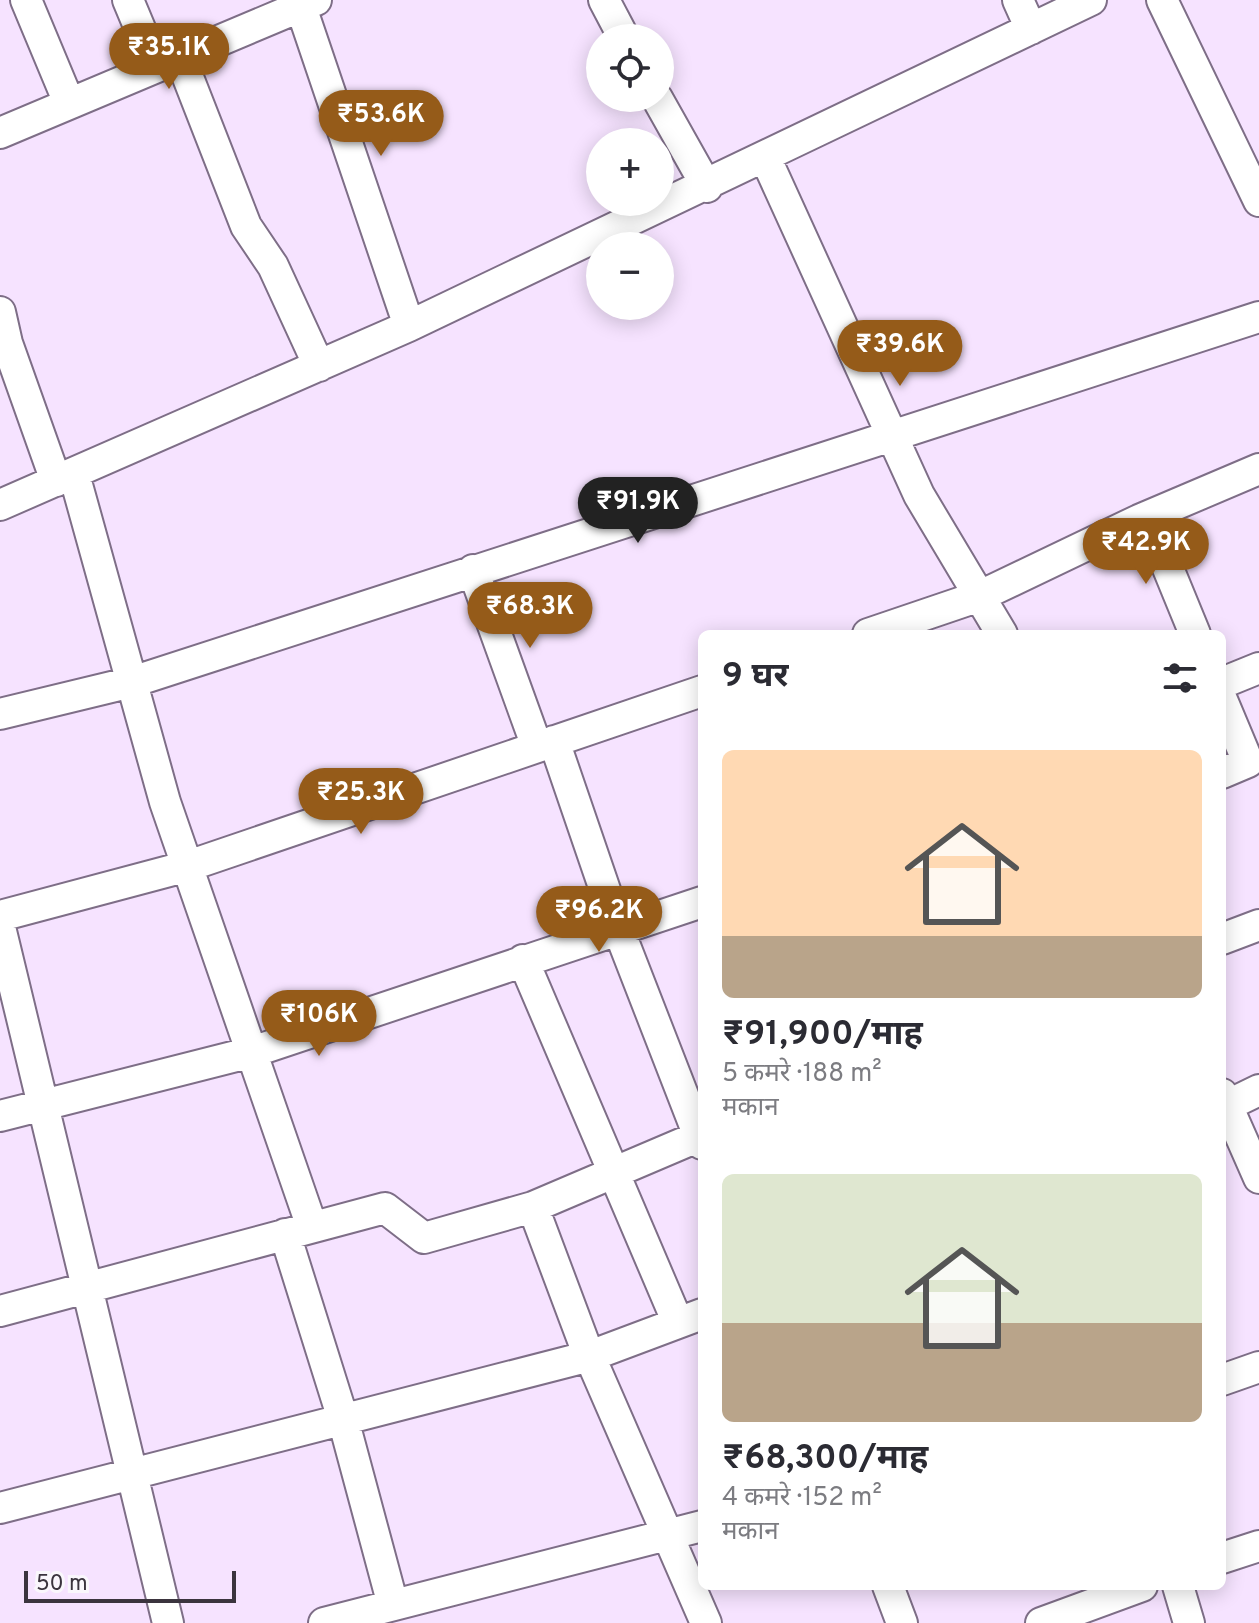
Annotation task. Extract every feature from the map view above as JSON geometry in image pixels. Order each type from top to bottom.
[{"type":"street","points":[[26,0],[69,103]]},
{"type":"street","points":[[128,0],[168,62],[246,226],[273,266],[319,366]]},
{"type":"street","points":[[604,0],[617,24]]},
{"type":"street","points":[[1018,0],[1031,29]]},
{"type":"street","points":[[0,505],[409,326],[766,159],[1091,0]]},
{"type":"street","points":[[1162,0],[1259,201]]},
{"type":"street","points":[[0,133],[308,3],[409,326]]},
{"type":"street","points":[[665,112],[707,187]]},
{"type":"street","points":[[766,159],[919,495],[1000,630]]},
{"type":"street","points":[[0,312],[7,343],[65,478],[188,866],[252,1052],[299,1231],[343,1419],[393,1605]]},
{"type":"street","points":[[0,714],[132,682],[1259,317]]},
{"type":"street","points":[[884,630],[980,596],[1147,517],[1259,469]]},
{"type":"street","points":[[1147,517],[1193,630]]},
{"type":"street","points":[[473,570],[546,744],[698,1130]]},
{"type":"street","points":[[1226,681],[1259,668]]},
{"type":"street","points":[[0,916],[188,866],[698,692]]},
{"type":"street","points":[[1226,710],[1248,762],[1226,771]]},
{"type":"street","points":[[0,1116],[252,1052],[698,903]]},
{"type":"street","points":[[1226,937],[1259,925]]},
{"type":"street","points":[[0,927],[168,1623]]},
{"type":"street","points":[[0,1508],[590,1356],[690,1318],[614,1172],[523,960]]},
{"type":"street","points":[[1226,1102],[1259,1090]]},
{"type":"street","points":[[1226,1107],[1259,1178]]},
{"type":"street","points":[[0,1311],[385,1208],[424,1238],[533,1207],[698,1139]]},
{"type":"street","points":[[533,1207],[590,1356],[665,1535],[706,1623]]},
{"type":"street","points":[[1226,1379],[1259,1367]]},
{"type":"street","points":[[324,1623],[363,1618],[393,1605],[698,1527]]},
{"type":"street","points":[[1226,1557],[1259,1546]]},
{"type":"street","points":[[890,1590],[902,1623]]},
{"type":"street","points":[[1041,1623],[1131,1590]]},
{"type":"street","points":[[1179,1590],[1189,1623]]}]
